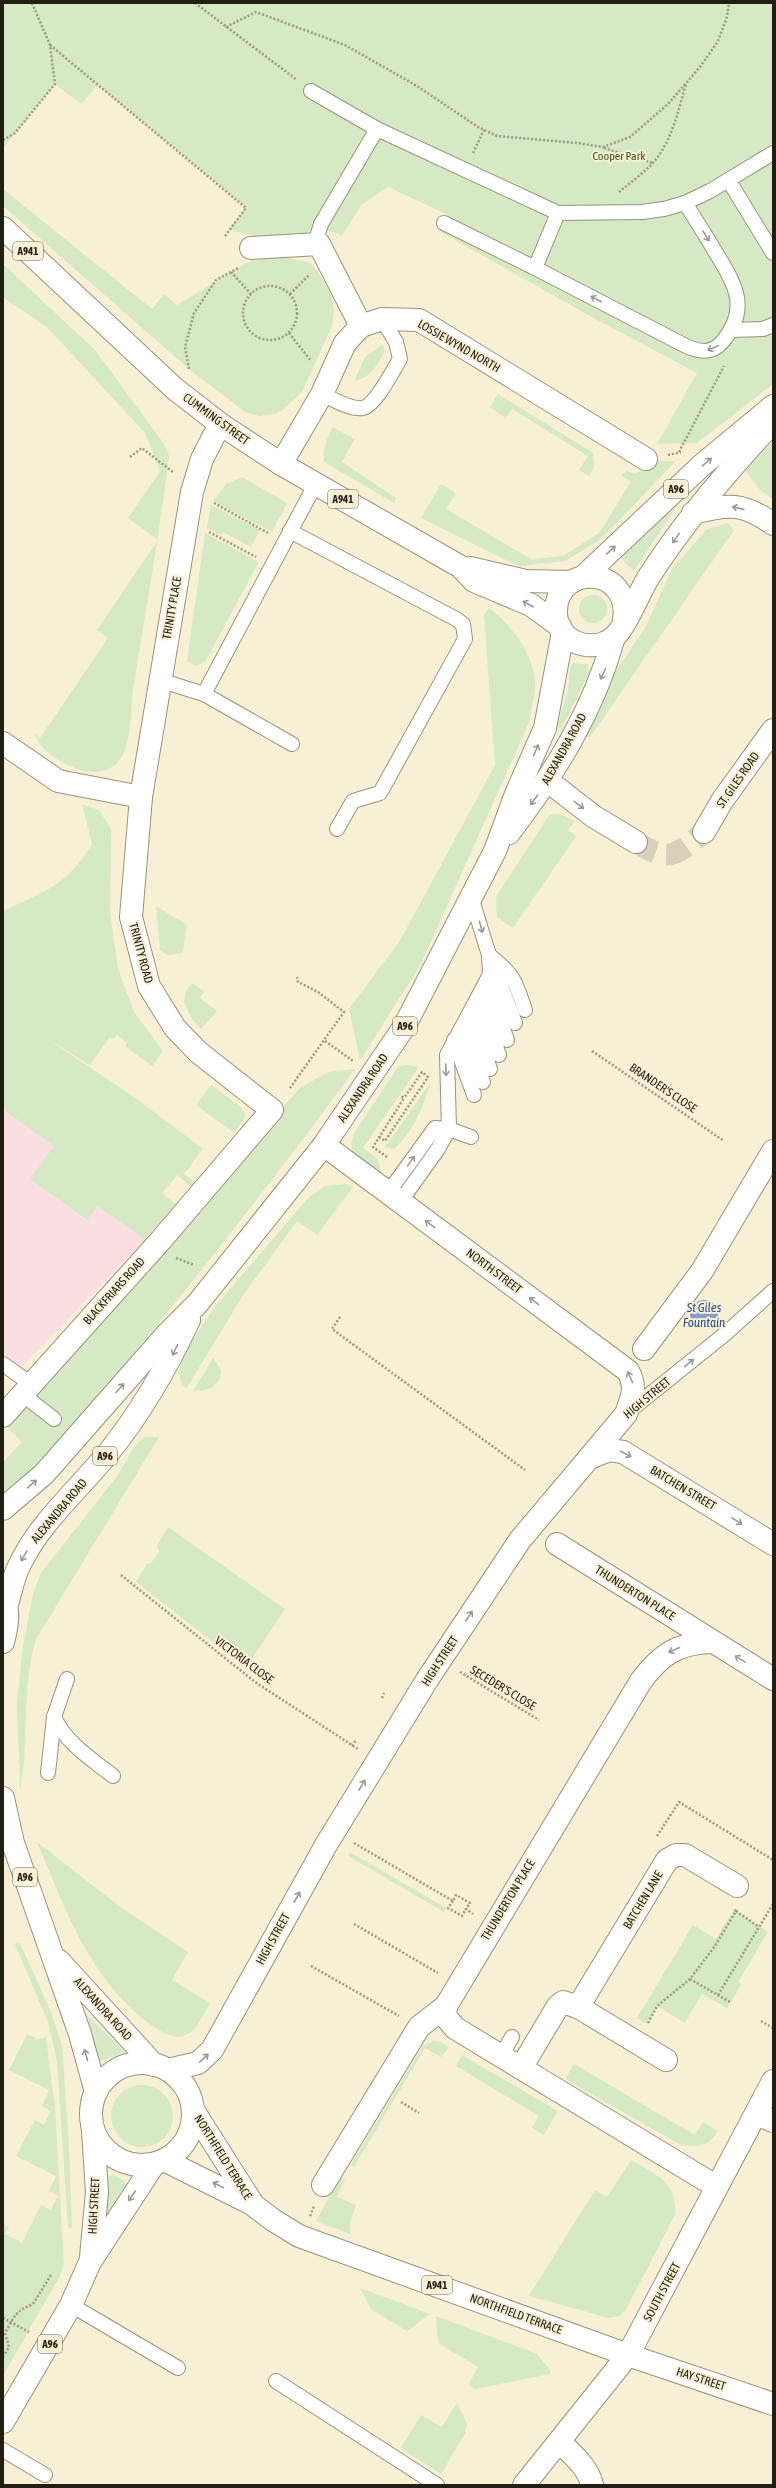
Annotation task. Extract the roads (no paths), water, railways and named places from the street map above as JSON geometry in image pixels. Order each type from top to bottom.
[{"type":"main road","name":"CUMMING STREET","points":[[3,228],[175,389],[220,424],[281,464],[461,567],[474,581],[531,605],[561,629]]},
{"type":"main road","points":[[246,257],[319,244],[361,326],[346,343],[324,390],[281,464]]},
{"type":"main road","name":"LOSSIE WYND NORTH","points":[[361,326],[382,319],[420,320],[646,459]]},
{"type":"main road","name":"A96","points":[[561,629],[556,611],[562,590],[577,580],[697,471],[773,406]]},
{"type":"main road","name":"A96","points":[[619,628],[648,579],[693,513],[773,422]]},
{"type":"main road","name":"TRINITY PLACE","points":[[141,797],[159,680],[192,492],[202,459],[220,424]]},
{"type":"main road","points":[[693,513],[724,505],[740,507],[773,524]]},
{"type":"main road","name":"CUMMING STREET","points":[[461,567],[480,569],[526,581],[577,580]]},
{"type":"main road","name":"A96","points":[[577,580],[593,576],[612,583],[624,600],[619,628]]},
{"type":"main road","points":[[561,629],[577,642],[593,646],[605,643],[619,628]]},
{"type":"main road","name":"ALEXANDRA ROAD","points":[[495,851],[548,781],[576,732],[605,669],[619,628]]},
{"type":"main road","name":"ALEXANDRA ROAD","points":[[3,1509],[44,1474],[167,1334],[198,1303],[324,1145],[404,1027],[472,900],[495,851],[516,794],[545,728],[561,629]]},
{"type":"main road","name":"ST. GILES ROAD","points":[[704,832],[722,801],[773,730]]},
{"type":"main road","points":[[3,743],[58,781],[141,797]]},
{"type":"main road","points":[[548,781],[593,816],[636,842]]},
{"type":"main road","name":"TRINITY ROAD","points":[[141,797],[131,917],[149,986],[175,1028],[198,1052],[272,1110],[225,1167]]},
{"type":"main road","name":"NORTH STREET","points":[[324,1145],[628,1371],[634,1385],[634,1393],[626,1414]]},
{"type":"main road","points":[[644,1349],[702,1271],[773,1151]]},
{"type":"main road","name":"BLACKFRIARS ROAD","points":[[3,1416],[225,1167]]},
{"type":"main road","name":"ALEXANDRA ROAD","points":[[3,1642],[8,1624],[5,1599],[18,1567],[33,1541],[109,1452],[138,1413],[169,1362],[198,1303]]},
{"type":"main road","name":"HIGH STREET","points":[[161,2067],[198,2063],[212,2050],[326,1845],[414,1700],[520,1540],[626,1414]]},
{"type":"main road","name":"BATCHEN STREET","points":[[589,1458],[609,1450],[623,1452],[773,1544]]},
{"type":"main road","name":"THUNDERTON PLACE","points":[[557,1544],[773,1679]]},
{"type":"main road","name":"THUNDERTON PLACE","points":[[322,2185],[418,2027],[446,2006],[457,1984],[640,1681],[664,1655],[689,1644],[712,1642]]},
{"type":"main road","name":"ALEXANDRA ROAD","points":[[3,1798],[13,1843],[80,2034],[96,2092]]},
{"type":"main road","name":"BATCHEN LANE","points":[[578,2007],[667,1860],[676,1855],[685,1855],[733,1884]]},
{"type":"main road","name":"ALEXANDRA ROAD","points":[[53,1954],[161,2067]]},
{"type":"main road","points":[[521,2068],[558,2006],[563,2002],[578,2007],[666,2060]]},
{"type":"main road","points":[[446,2006],[445,2016],[452,2025],[718,2187]]},
{"type":"main road","name":"A96","points":[[140,2063],[161,2067],[185,2087],[193,2110],[192,2122],[183,2145],[159,2162],[135,2164],[116,2158],[101,2144],[93,2127],[91,2109],[96,2092],[104,2081],[114,2072],[126,2066],[140,2063]]},
{"type":"main road","name":"SOUTH STREET","points":[[524,2485],[560,2442],[628,2355],[718,2187],[765,2118],[773,2081]]},
{"type":"main road","name":"NORTHFIELD TERRACE","points":[[193,2110],[252,2204]]},
{"type":"main road","name":"HIGH STREET","points":[[90,2262],[97,2192],[93,2127]]},
{"type":"main road","name":"HIGH STREET","points":[[3,2422],[71,2305],[90,2262],[159,2162]]},
{"type":"main road","name":"NORTHFIELD TERRACE","points":[[159,2162],[252,2204],[299,2236],[628,2355]]},
{"type":"main road","name":"HAY STREET","points":[[628,2355],[773,2404]]},
{"type":"main road","points":[[560,2442],[590,2476],[592,2485]]},
{"type":"lane","points":[[311,91],[377,129],[558,213],[642,212],[685,203],[730,181],[773,153]]},
{"type":"lane","points":[[319,244],[318,234],[320,224],[377,129]]},
{"type":"lane","points":[[730,181],[773,253]]},
{"type":"lane","points":[[444,223],[692,349],[705,352],[722,343],[732,330],[737,316],[736,289],[685,203]]},
{"type":"lane","points":[[535,268],[558,213]]},
{"type":"lane","points":[[324,390],[346,405],[363,408],[373,402],[400,358],[396,342],[382,319]]},
{"type":"lane","points":[[732,330],[763,329],[773,325]]},
{"type":"lane","points":[[204,694],[316,483]]},
{"type":"lane","points":[[287,536],[456,620],[463,624],[465,632],[465,639],[380,792],[353,801],[337,829]]},
{"type":"lane","points":[[159,680],[204,694],[292,744]]},
{"type":"lane","points":[[472,900],[489,955],[515,1024]]},
{"type":"lane","points":[[394,1197],[438,1149],[449,1129],[446,1065],[447,1056],[454,1040],[479,997],[490,974],[489,955]]},
{"type":"lane","points":[[489,955],[509,972],[515,980],[524,1010]]},
{"type":"lane","points":[[486,982],[507,1040]]},
{"type":"lane","points":[[479,997],[499,1055]]},
{"type":"lane","points":[[470,1013],[490,1069]]},
{"type":"lane","points":[[462,1027],[483,1082]]},
{"type":"lane","points":[[454,1040],[474,1095]]},
{"type":"lane","points":[[394,1197],[435,1128],[449,1129],[471,1137],[450,1141],[438,1149]]},
{"type":"lane","name":"HIGH STREET","points":[[626,1414],[726,1334],[773,1291]]},
{"type":"lane","points":[[3,1364],[54,1419]]},
{"type":"lane","points":[[48,1773],[54,1717],[67,1679]]},
{"type":"lane","points":[[54,1717],[60,1731],[71,1743],[113,1776]]},
{"type":"lane","points":[[501,2056],[512,2037]]},
{"type":"lane","points":[[71,2305],[178,2368]]},
{"type":"lane","points":[[276,2381],[436,2485]]},
{"type":"lane","points":[[3,2450],[45,2475]]},
{"type":"water","name":"St Giles Fountain","points":[[704,1300],[714,1304],[718,1314],[714,1324],[704,1328],[694,1324],[690,1314],[694,1304]]},
{"type":"tunnel","points":[[636,842],[657,853],[672,854],[686,847],[704,832]]},
{"type":"park label","name":"Cooper Park","points":[[619,156]]}]
